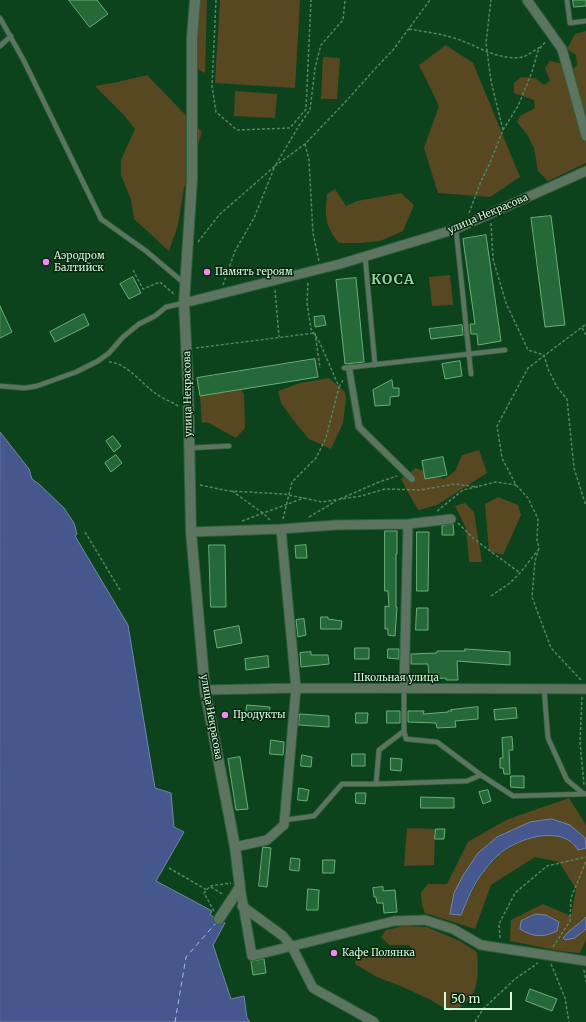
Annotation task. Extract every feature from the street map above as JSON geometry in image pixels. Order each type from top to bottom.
[{"type":"street","points":[[184,303],[192,179],[192,38],[195,0]]},
{"type":"street","points":[[527,0],[562,50],[586,136]]},
{"type":"street","name":"улица Некрасова","points":[[292,946],[252,956],[242,906],[235,847],[205,690],[191,532],[189,416],[184,303],[321,269],[456,229],[586,171]]},
{"type":"street","points":[[347,368],[359,427],[412,478]]},
{"type":"street","points":[[191,532],[281,529],[336,525],[408,524],[451,519]]},
{"type":"street","points":[[404,689],[408,524]]},
{"type":"street","points":[[235,847],[267,840],[284,825],[285,820],[296,688],[281,529]]},
{"type":"street","name":"Школьная улица","points":[[205,690],[296,688],[544,689],[583,686]]},
{"type":"street","points":[[216,913],[239,884]]},
{"type":"street","points":[[242,906],[283,936],[292,946],[313,988],[374,1022]]},
{"type":"street","points":[[292,946],[394,921],[425,920],[453,929],[481,945],[585,961]]},
{"type":"lane","points":[[567,0],[570,24],[586,21]]},
{"type":"lane","points":[[0,18],[11,36],[64,141],[101,219],[146,251],[186,284]]},
{"type":"lane","points":[[0,46],[11,36]]},
{"type":"lane","points":[[456,229],[471,374]]},
{"type":"lane","points":[[365,256],[375,365]]},
{"type":"lane","points":[[0,386],[25,388],[37,386],[76,372],[98,361],[109,353],[123,337],[139,324],[156,316],[166,307],[184,303]]},
{"type":"lane","points":[[347,368],[505,350]]},
{"type":"lane","points":[[189,448],[229,446]]},
{"type":"lane","points":[[404,689],[404,731],[406,739],[437,742],[480,775],[513,796],[584,794]]},
{"type":"lane","points":[[544,689],[548,738],[567,780],[584,794]]},
{"type":"lane","points":[[376,784],[379,750],[404,731]]},
{"type":"lane","points":[[285,820],[314,816],[342,784],[467,781],[480,775]]},
{"type":"path","points":[[216,0],[212,86],[216,112],[237,130],[290,128],[306,109],[311,0]]},
{"type":"path","points":[[220,294],[235,251],[254,218],[275,166],[310,110],[315,68],[321,45],[344,20],[345,0]]},
{"type":"path","points":[[188,256],[219,215],[275,166],[305,144],[349,98],[393,50],[430,0]]},
{"type":"path","points":[[491,0],[486,43],[491,82],[503,130]]},
{"type":"path","points":[[408,29],[435,33],[460,40],[502,57],[523,57],[542,46]]},
{"type":"path","points":[[468,214],[503,130],[518,106],[532,72],[538,51],[551,34]]},
{"type":"path","points":[[305,144],[309,160],[313,233],[321,269]]},
{"type":"path","points":[[490,213],[493,259],[506,303],[528,350],[544,355]]},
{"type":"path","points":[[133,270],[143,289],[160,282],[184,303]]},
{"type":"path","points":[[231,491],[264,514],[281,529],[292,482],[316,458],[326,438],[339,387],[320,343],[311,329],[307,303],[309,272]]},
{"type":"path","points":[[274,280],[279,337]]},
{"type":"path","points":[[584,794],[580,742],[583,686],[551,648],[532,597],[535,561],[539,548],[537,540],[538,519],[528,498],[516,485],[502,458],[497,426],[528,368],[586,324]]},
{"type":"path","points":[[582,327],[586,335]]},
{"type":"path","points":[[203,347],[315,333],[320,368]]},
{"type":"path","points":[[544,355],[548,369],[557,387],[567,399],[574,468],[586,506]]},
{"type":"path","points":[[98,361],[117,362],[155,393],[175,404],[189,416]]},
{"type":"path","points":[[308,518],[337,500],[379,482],[407,473]]},
{"type":"path","points":[[422,522],[463,490],[496,482],[516,485]]},
{"type":"path","points":[[190,483],[231,491],[284,494],[322,502],[361,496],[385,489],[420,490],[455,484],[478,487]]},
{"type":"path","points":[[241,521],[264,514],[304,498]]},
{"type":"path","points":[[451,519],[455,520],[474,540],[520,573]]},
{"type":"path","points":[[85,532],[120,590]]},
{"type":"path","points":[[491,596],[510,583],[520,573],[539,548]]},
{"type":"path","points":[[506,949],[500,938],[499,924],[515,893],[547,866],[586,857]]},
{"type":"path","points":[[475,1022],[483,1009],[515,979],[531,969],[547,955],[570,921],[571,898],[586,861]]},
{"type":"path","points":[[169,868],[207,890]]},
{"type":"path","points":[[216,913],[204,893],[210,886],[239,884]]},
{"type":"path","points":[[210,886],[229,899]]},
{"type":"path","points":[[547,955],[565,998],[569,1022]]},
{"type":"path","points":[[585,961],[586,982]]},
{"type":"shaded area","points":[[198,0],[207,0],[205,73],[196,68],[195,40]]},
{"type":"shaded area","points":[[220,0],[300,0],[295,88],[215,83]]},
{"type":"shaded area","points":[[586,31],[586,163],[548,181],[538,171],[534,148],[528,136],[517,122],[520,116],[535,108],[534,100],[514,93],[514,83],[521,77],[535,78],[544,85],[550,81],[545,68],[550,61],[560,63],[570,72],[577,65],[576,55],[567,49],[575,34]]},
{"type":"shaded area","points":[[446,45],[473,63],[520,177],[490,197],[438,193],[424,148],[439,106],[419,65]]},
{"type":"shaded area","points":[[323,57],[340,58],[337,99],[321,99]]},
{"type":"shaded area","points":[[147,75],[202,132],[184,188],[178,225],[169,251],[134,219],[131,200],[121,175],[121,160],[135,129],[123,114],[95,86]]},
{"type":"shaded area","points":[[235,91],[277,94],[275,118],[234,116]]},
{"type":"shaded area","points":[[335,189],[346,206],[357,201],[401,193],[414,205],[403,231],[380,241],[339,243],[328,225],[326,215],[327,194]]},
{"type":"shaded area","points":[[450,275],[453,305],[432,306],[429,277]]},
{"type":"shaded area","points":[[329,378],[345,392],[346,398],[343,423],[331,449],[309,439],[281,403],[278,391],[300,383]]},
{"type":"shaded area","points":[[241,390],[244,394],[245,428],[236,438],[207,422],[202,423],[200,396]]},
{"type":"shaded area","points":[[479,450],[487,473],[437,505],[419,510],[401,479],[416,468],[444,479],[455,471],[462,455]]},
{"type":"shaded area","points":[[498,497],[518,505],[521,515],[503,555],[489,551],[485,504]]},
{"type":"shaded area","points":[[465,503],[474,512],[482,562],[469,562],[466,528],[455,506]]},
{"type":"shaded area","points":[[569,798],[586,825],[586,917],[568,932],[575,938],[586,929],[586,939],[580,953],[560,951],[510,941],[511,920],[543,904],[571,916],[576,889],[559,862],[535,857],[491,885],[475,929],[425,913],[422,905],[421,892],[428,884],[447,884],[468,842],[506,820]],"holes":[[[570,825],[570,841],[555,836],[542,835],[521,841],[498,855],[483,872],[461,914],[478,853]]]},
{"type":"shaded area","points":[[407,828],[435,829],[434,865],[404,866]]},
{"type":"shaded area","points":[[404,926],[427,927],[460,941],[477,952],[478,971],[475,989],[472,996],[459,1008],[449,1011],[431,1000],[377,977],[355,964],[356,957],[363,958],[388,955],[415,956],[415,950],[408,945],[389,945],[381,937],[386,930]]},
{"type":"water","points":[[0,432],[29,469],[32,479],[64,508],[74,523],[77,534],[75,536],[128,625],[155,788],[171,793],[174,827],[184,832],[156,881],[212,911],[210,915],[225,923],[213,945],[231,999],[244,996],[247,1018],[250,1022],[0,1022]]},
{"type":"water","points":[[552,819],[570,825],[585,838],[586,848],[578,850],[570,841],[561,837],[552,836],[532,838],[514,845],[496,857],[480,876],[461,915],[450,914],[454,893],[464,874],[478,853],[497,837],[530,822]]},
{"type":"water","points":[[536,914],[546,915],[559,922],[557,931],[547,935],[538,936],[529,934],[520,929],[521,921]]},
{"type":"water","points":[[586,917],[586,929],[575,938],[565,940],[563,938],[568,932]]},
{"type":"building","points":[[69,0],[97,0],[108,14],[90,27]]},
{"type":"building","points":[[573,0],[586,0],[586,6],[574,7]]},
{"type":"building","points":[[551,216],[565,325],[545,327],[531,218]]},
{"type":"building","points":[[486,235],[501,341],[478,345],[477,334],[471,334],[470,324],[475,324],[463,239]]},
{"type":"building","points":[[133,277],[141,293],[129,299],[120,284]]},
{"type":"building","points":[[356,278],[364,362],[345,364],[336,280]]},
{"type":"building","points":[[0,306],[12,332],[0,338]]},
{"type":"building","points":[[84,314],[89,325],[55,342],[50,332]]},
{"type":"building","points":[[324,316],[326,325],[315,327],[314,317]]},
{"type":"building","points":[[462,325],[463,335],[431,339],[429,329]]},
{"type":"building","points":[[315,359],[318,377],[200,396],[197,378]]},
{"type":"building","points":[[460,361],[462,376],[445,379],[442,364]]},
{"type":"building","points":[[392,380],[393,388],[399,388],[399,396],[390,397],[390,405],[375,406],[373,390]]},
{"type":"building","points":[[113,436],[121,446],[114,452],[106,441]]},
{"type":"building","points":[[116,455],[122,463],[111,472],[105,463]]},
{"type":"building","points":[[443,457],[447,475],[425,479],[422,461]]},
{"type":"building","points":[[453,524],[454,535],[442,535],[442,526]]},
{"type":"building","points":[[385,531],[397,531],[397,607],[395,636],[388,635],[388,629],[385,629],[385,606],[389,607],[388,591],[385,591]]},
{"type":"building","points":[[417,532],[429,532],[428,591],[417,591]]},
{"type":"building","points":[[209,545],[225,545],[226,607],[211,607]]},
{"type":"building","points":[[306,545],[307,558],[296,558],[295,546]]},
{"type":"building","points":[[417,608],[428,608],[428,630],[416,630]]},
{"type":"building","points":[[321,617],[328,617],[328,619],[342,621],[341,629],[321,629]]},
{"type":"building","points":[[304,619],[306,635],[298,637],[296,620]]},
{"type":"building","points":[[239,626],[242,643],[217,648],[214,631]]},
{"type":"building","points":[[355,648],[369,648],[369,659],[355,659]]},
{"type":"building","points":[[388,649],[399,649],[399,659],[388,658]]},
{"type":"building","points":[[465,649],[510,652],[510,665],[457,661],[458,680],[446,680],[446,678],[429,679],[428,664],[411,664],[411,654],[437,653],[437,651],[465,651]]},
{"type":"building","points":[[311,652],[311,655],[328,655],[329,664],[301,667],[300,653]]},
{"type":"building","points":[[268,656],[269,667],[246,670],[245,659]]},
{"type":"building","points":[[247,705],[270,707],[269,718],[246,716]]},
{"type":"building","points":[[478,707],[478,719],[455,721],[456,727],[437,728],[436,723],[408,722],[408,711],[424,711],[423,714]]},
{"type":"building","points":[[516,708],[517,718],[495,720],[494,710]]},
{"type":"building","points":[[387,711],[400,711],[400,723],[387,723]]},
{"type":"building","points":[[356,713],[368,713],[367,723],[356,723]]},
{"type":"building","points":[[300,714],[329,716],[329,727],[299,725]]},
{"type":"building","points":[[512,737],[513,750],[509,750],[510,774],[504,774],[503,768],[500,768],[500,758],[503,758],[502,738]]},
{"type":"building","points":[[271,740],[284,742],[283,755],[270,754]]},
{"type":"building","points":[[352,754],[365,754],[365,766],[352,766]]},
{"type":"building","points":[[302,755],[312,757],[311,767],[301,766]]},
{"type":"building","points":[[240,757],[248,809],[236,810],[228,759]]},
{"type":"building","points":[[391,758],[402,759],[401,771],[391,770]]},
{"type":"building","points":[[511,776],[524,776],[524,788],[511,787]]},
{"type":"building","points":[[299,788],[309,790],[307,801],[298,800]]},
{"type":"building","points":[[488,790],[491,801],[483,804],[479,792]]},
{"type":"building","points":[[356,793],[366,793],[365,804],[356,803]]},
{"type":"building","points":[[421,797],[454,798],[454,808],[421,808]]},
{"type":"building","points":[[436,829],[445,829],[444,839],[435,839]]},
{"type":"building","points":[[263,847],[271,848],[267,887],[259,886]]},
{"type":"building","points":[[291,858],[300,859],[299,871],[290,870]]},
{"type":"building","points":[[323,860],[335,860],[334,873],[323,873]]},
{"type":"building","points":[[383,887],[383,891],[395,890],[397,912],[384,913],[383,903],[377,903],[376,897],[374,897],[373,888]]},
{"type":"building","points":[[308,889],[319,890],[318,910],[307,910]]},
{"type":"building","points":[[264,959],[266,973],[253,975],[251,962]]},
{"type":"building","points":[[530,989],[557,999],[552,1011],[526,1001]]},
{"type":"ferry route","points":[[175,1022],[186,957],[216,923]]},
{"type":"place","name":"Аэродром Балтийск","points":[[46,262]]},
{"type":"place","name":"Память героям","points":[[207,272]]},
{"type":"place","name":"Продукты","points":[[225,715]]},
{"type":"place","name":"Кафе Полянка","points":[[334,953]]},
{"type":"district","name":"КОСА","points":[[393,280]]}]
